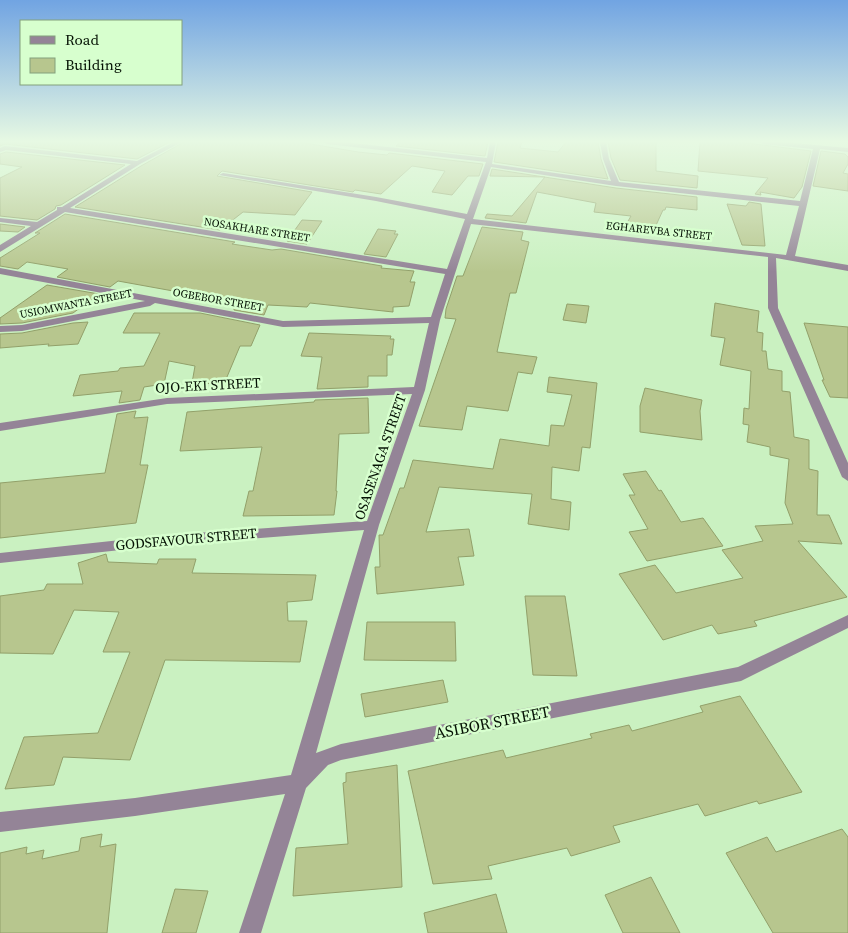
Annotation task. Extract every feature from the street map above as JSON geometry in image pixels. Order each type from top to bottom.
[{"type":"street","points":[[0,249],[39,225],[60,209],[100,186]]},
{"type":"street","name":"EGHAREVBA STREET","points":[[290,186],[376,199],[469,219],[772,255],[848,268]]},
{"type":"street","name":"OSASENAGA STREET","points":[[250,933],[298,783],[372,525],[419,390],[435,320],[481,186]]},
{"type":"street","points":[[630,186],[803,204]]},
{"type":"street","points":[[790,258],[808,186]]},
{"type":"street","name":"NOSAKHARE STREET","points":[[60,209],[450,272]]},
{"type":"street","points":[[0,220],[39,225]]},
{"type":"street","points":[[772,255],[773,308],[848,477]]},
{"type":"street","name":"OGBEBOR STREET","points":[[0,271],[157,302],[283,324],[435,320]]},
{"type":"street","name":"USIOMWANTA STREET","points":[[0,329],[22,328],[157,302]]},
{"type":"street","name":"OJO-EKI STREET","points":[[0,427],[167,401],[419,390]]},
{"type":"street","name":"GODSFAVOUR STREET","points":[[0,558],[167,540],[372,525]]},
{"type":"street","name":"ASIBOR STREET","points":[[298,783],[322,759],[341,752],[741,674],[848,621]]},
{"type":"street","points":[[0,822],[135,807],[298,783]]},
{"type":"building","points":[[0,186],[92,186],[61,205],[56,206],[55,209],[37,220],[0,216]]},
{"type":"building","points":[[110,186],[274,186],[312,192],[295,215],[243,212],[220,230],[75,207]]},
{"type":"building","points":[[313,186],[390,186],[381,194],[355,190],[353,192]]},
{"type":"building","points":[[436,186],[460,186],[452,195],[432,192]]},
{"type":"building","points":[[538,186],[600,186],[697,197],[697,210],[666,207],[652,234],[623,230],[631,216],[594,212],[596,203],[537,192],[526,223],[485,218],[487,214],[512,216]]},
{"type":"building","points":[[673,186],[697,186],[697,188]]},
{"type":"building","points":[[762,186],[802,186],[794,198],[760,192],[761,195],[755,194]]},
{"type":"building","points":[[813,186],[848,186],[848,191]]},
{"type":"building","points":[[749,202],[761,204],[765,246],[742,245],[727,204],[746,206]]},
{"type":"building","points":[[65,214],[235,242],[232,244],[272,250],[281,249],[382,266],[381,268],[414,271],[410,282],[415,282],[409,306],[393,307],[393,312],[310,303],[307,307],[268,305],[264,315],[234,310],[234,302],[118,281],[110,287],[57,277],[68,269],[27,262],[18,269],[0,266],[0,258],[40,233],[35,233]]},
{"type":"building","points":[[302,220],[322,221],[307,244],[287,241]]},
{"type":"building","points":[[0,224],[25,227],[18,232],[0,231]]},
{"type":"building","points":[[482,227],[523,232],[521,240],[529,242],[516,293],[510,293],[497,352],[537,357],[532,374],[518,372],[508,411],[467,406],[462,430],[419,426],[456,319],[445,318],[446,309],[457,276],[463,276]]},
{"type":"building","points":[[378,229],[396,231],[394,234],[398,234],[386,257],[364,254]]},
{"type":"building","points":[[47,285],[99,294],[73,313],[22,323],[0,324],[0,318]]},
{"type":"building","points":[[715,303],[759,311],[757,332],[763,333],[762,351],[766,351],[768,369],[782,371],[782,391],[790,392],[794,437],[809,440],[809,469],[818,471],[817,515],[829,515],[842,544],[798,541],[847,597],[754,621],[757,626],[718,634],[712,625],[663,640],[619,574],[655,565],[676,593],[743,578],[722,550],[763,541],[755,526],[793,524],[785,503],[789,459],[770,455],[770,447],[747,442],[749,425],[743,424],[744,408],[749,409],[751,371],[720,365],[725,338],[711,336]]},
{"type":"building","points":[[567,304],[589,306],[586,323],[563,320]]},
{"type":"building","points":[[134,313],[200,313],[260,325],[251,346],[240,346],[224,384],[192,383],[195,366],[169,361],[164,384],[144,387],[140,400],[119,403],[122,391],[73,396],[80,375],[144,366],[160,333],[123,333]]},
{"type":"building","points":[[88,322],[78,344],[0,348],[0,334],[22,333]]},
{"type":"building","points":[[804,323],[848,327],[848,398],[830,397],[822,380],[824,380]]},
{"type":"building","points":[[309,333],[391,336],[390,339],[394,339],[392,355],[387,355],[387,376],[368,376],[368,387],[317,389],[322,357],[301,356]]},
{"type":"building","points":[[549,377],[597,383],[590,448],[582,447],[579,471],[552,467],[551,499],[571,502],[569,530],[528,524],[532,494],[439,487],[426,532],[469,529],[474,556],[458,557],[464,585],[377,594],[375,567],[380,567],[379,535],[383,535],[400,488],[404,488],[413,460],[493,469],[500,439],[549,446],[551,425],[564,426],[572,395],[547,392]]},
{"type":"building","points":[[645,388],[702,400],[700,411],[702,440],[640,432],[640,406]]},
{"type":"building","points":[[368,398],[369,433],[339,434],[337,491],[334,515],[243,516],[249,491],[253,491],[262,447],[180,451],[187,412],[314,402],[315,400]]},
{"type":"building","points":[[136,411],[134,418],[148,417],[140,465],[148,465],[136,523],[0,538],[0,483],[105,473],[117,414]]},
{"type":"building","points":[[646,471],[659,491],[661,490],[681,522],[703,518],[723,546],[647,561],[629,532],[648,529],[629,495],[635,495],[623,474]]},
{"type":"building","points":[[106,554],[108,562],[157,564],[159,559],[196,559],[192,573],[316,575],[312,600],[287,602],[288,621],[307,621],[300,662],[165,660],[130,760],[63,757],[54,785],[5,789],[24,737],[98,733],[130,652],[103,652],[119,612],[74,610],[53,654],[0,653],[0,596],[44,590],[47,584],[83,584],[78,563]]},
{"type":"building","points":[[525,596],[565,596],[577,676],[533,675]]},
{"type":"building","points":[[367,622],[455,622],[456,661],[364,660]]},
{"type":"building","points":[[443,680],[448,702],[365,717],[361,694]]},
{"type":"building","points":[[740,696],[802,792],[759,804],[757,801],[705,816],[698,804],[613,826],[620,842],[571,856],[567,848],[488,866],[492,879],[433,884],[408,771],[503,750],[506,758],[592,738],[590,734],[629,725],[632,731],[703,712],[700,706]]},
{"type":"building","points":[[397,765],[402,887],[293,896],[296,848],[348,844],[343,783],[346,782],[346,773]]},
{"type":"building","points":[[842,829],[848,837],[848,933],[773,933],[726,853],[767,837],[776,852]]},
{"type":"building","points":[[102,834],[100,847],[116,844],[107,933],[0,933],[0,853],[27,847],[26,854],[44,850],[42,859],[79,851],[81,838]]},
{"type":"building","points":[[651,877],[680,933],[623,933],[605,895]]},
{"type":"building","points":[[175,889],[208,891],[196,933],[162,933]]},
{"type":"building","points":[[496,894],[507,933],[428,933],[424,913]]}]
